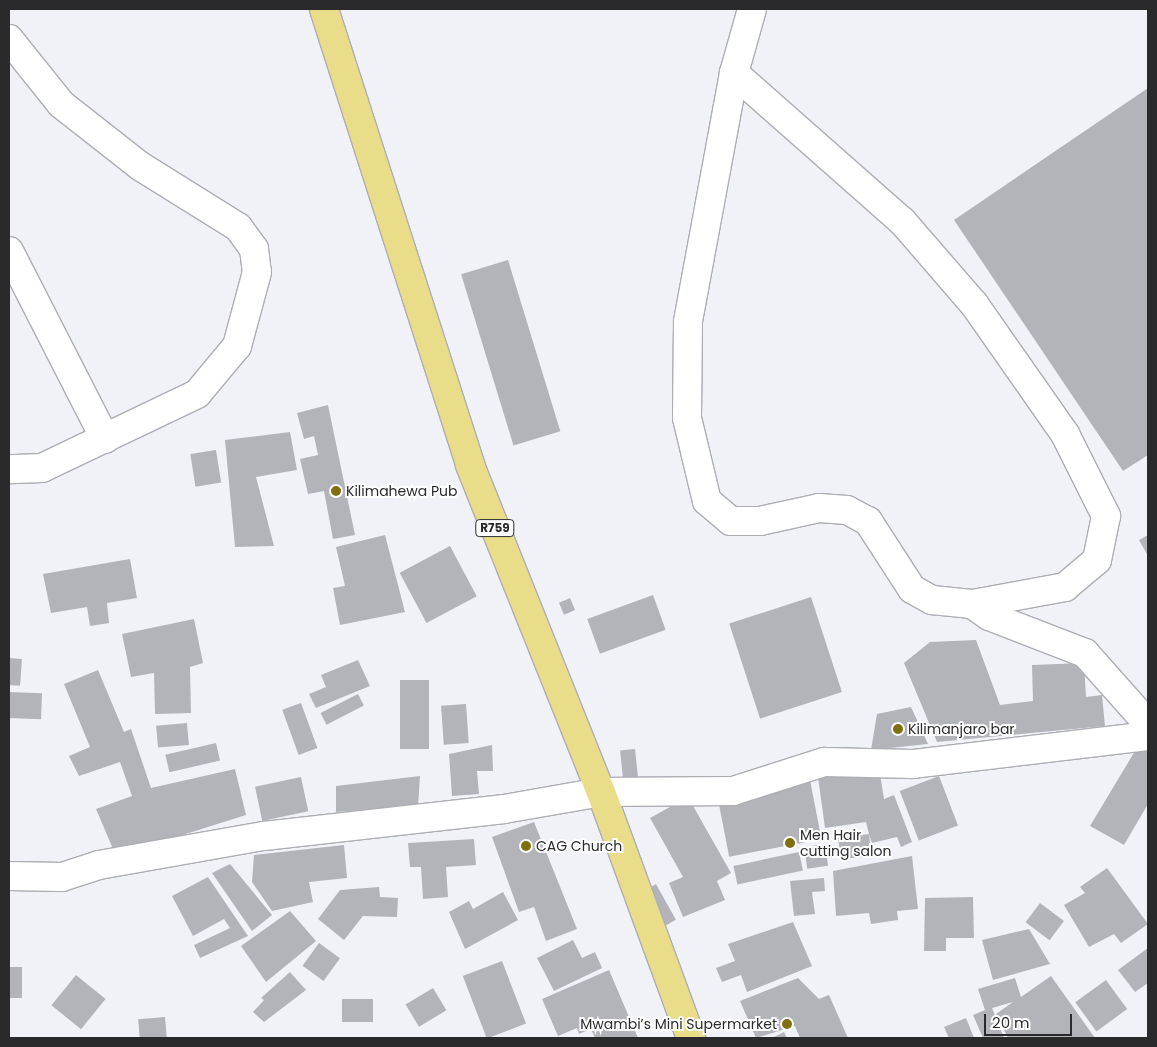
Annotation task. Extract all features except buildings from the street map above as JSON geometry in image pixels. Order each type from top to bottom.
[{"type":"main road","name":"R759","points":[[324,9],[470,465],[601,792],[691,1038]]},
{"type":"street","points":[[734,73],[902,222],[974,304],[1065,434],[1106,516],[1096,560],[1065,587],[972,604],[932,600],[912,589],[868,522],[847,510],[818,508],[760,522],[731,520],[707,501],[687,418],[688,322],[734,73],[752,9]]},
{"type":"street","points":[[9,39],[62,104],[140,166],[238,227],[254,249],[257,272],[237,346],[220,371],[197,394],[42,468],[9,469]]},
{"type":"street","points":[[9,251],[105,439]]},
{"type":"street","points":[[972,604],[989,616],[1085,653],[1148,724]]},
{"type":"street","points":[[9,876],[62,877],[99,865],[264,836],[504,809],[601,792],[732,791],[824,762],[913,764],[1148,736]]},
{"type":"place","name":"Kilimahewa Pub","points":[[336,491]]},
{"type":"place","name":"Kilimanjaro bar","points":[[898,729]]},
{"type":"place","name":"Men Hair cutting salon","points":[[790,843]]},
{"type":"place","name":"CAG Church","points":[[526,846]]},
{"type":"place","name":"Mwambi’s Mini Supermarket","points":[[787,1024]]}]
